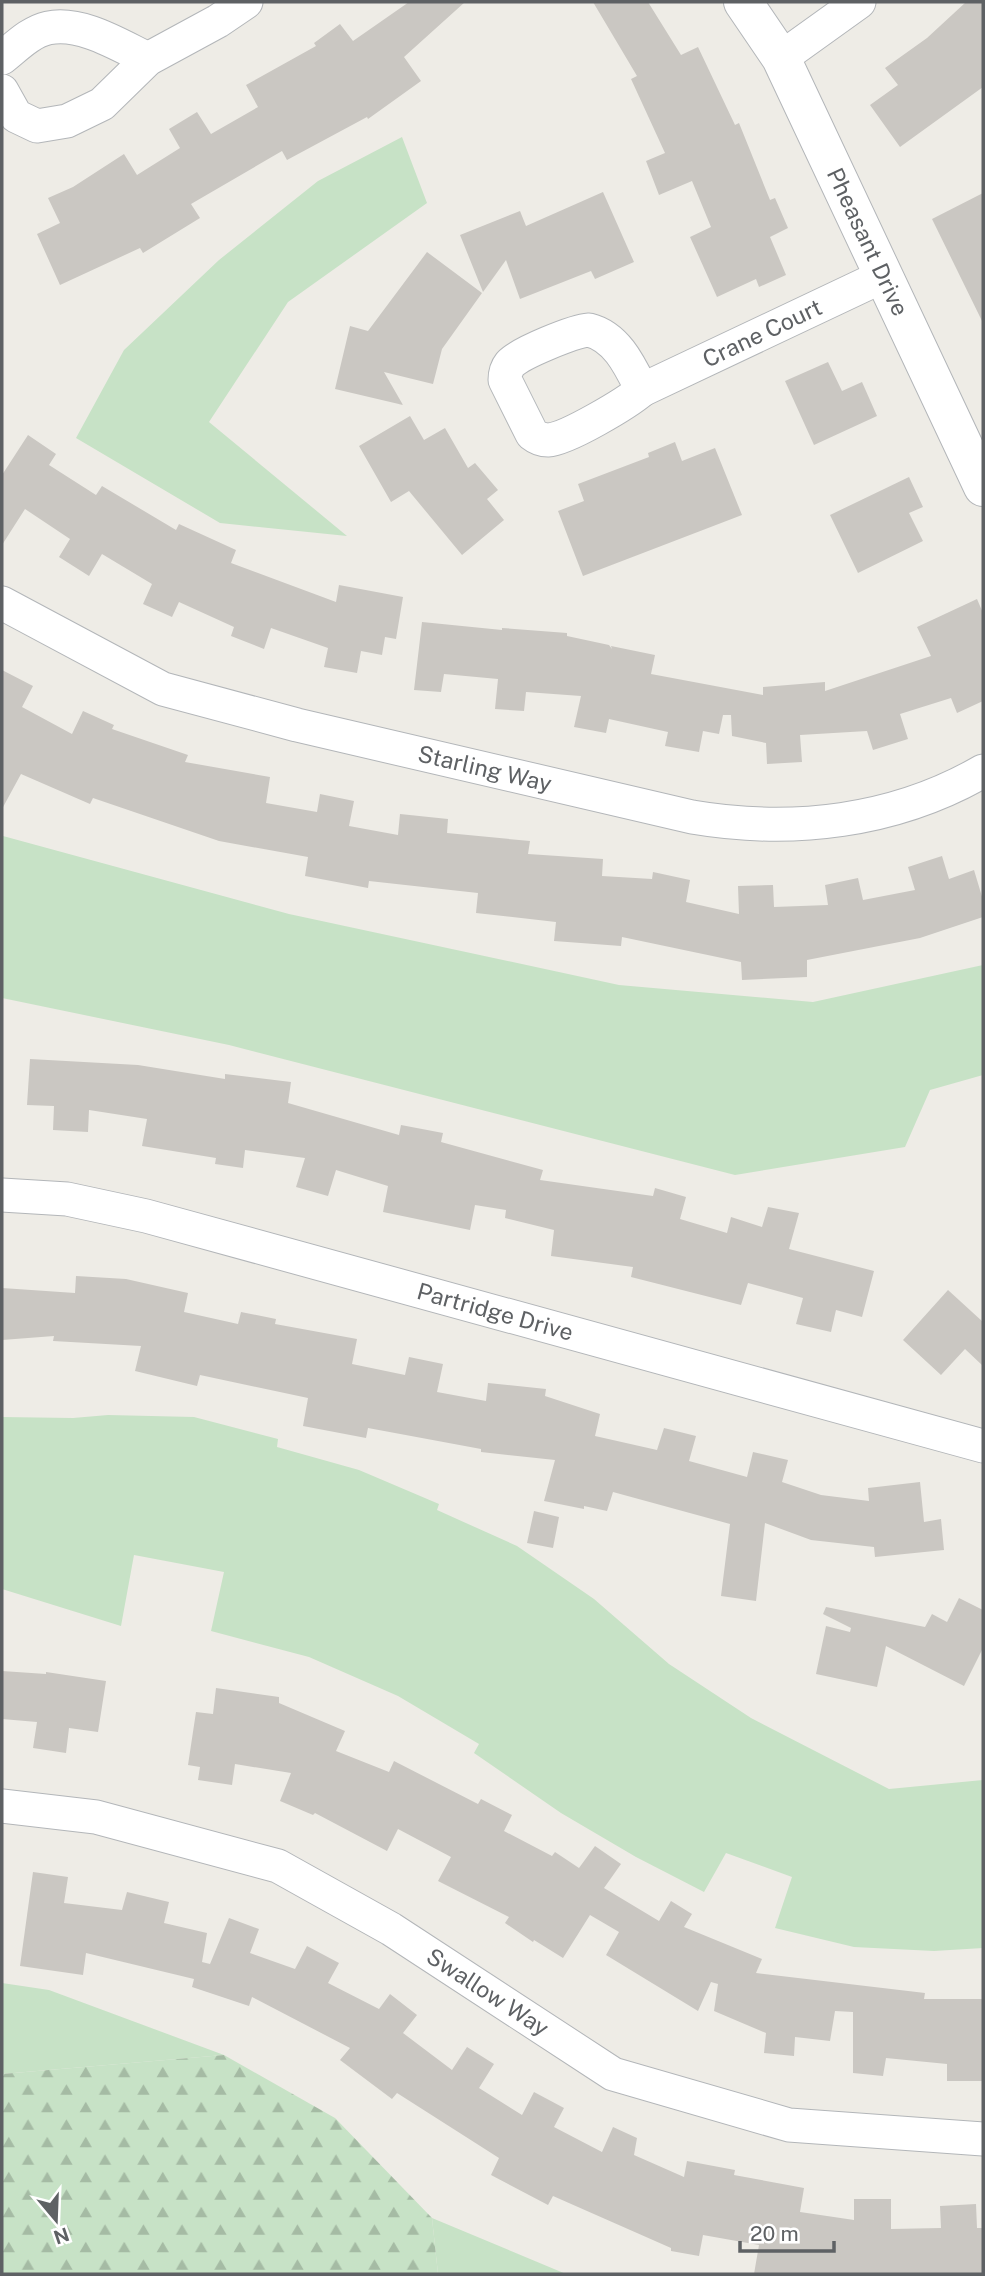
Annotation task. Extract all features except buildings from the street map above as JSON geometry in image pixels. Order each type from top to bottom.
[{"type":"street","points":[[2,91],[16,116],[37,127],[67,121],[102,104],[148,59],[218,21],[246,2]]},
{"type":"street","name":"Pheasant Drive","points":[[743,2],[781,58],[983,487]]},
{"type":"street","points":[[781,58],[859,2]]},
{"type":"street","points":[[2,58],[26,38],[49,28],[85,29],[148,59]]},
{"type":"street","name":"Crane Court","points":[[642,390],[883,276]]},
{"type":"street","name":"Starling Way","points":[[2,603],[163,689],[297,725],[723,822],[786,825],[856,818],[927,797],[963,783],[983,771]]},
{"type":"street","name":"Partridge Drive","points":[[2,1195],[67,1199],[146,1216],[983,1446]]},
{"type":"street","name":"Swallow Way","points":[[2,1806],[96,1817],[278,1866],[391,1929],[613,2074],[789,2124],[983,2139]]},
{"type":"green space","points":[[402,137],[427,203],[288,302],[209,422],[347,536],[220,523],[76,438],[124,350],[219,260],[318,181]]},
{"type":"green space","points":[[3,836],[289,914],[619,985],[813,1002],[983,965],[983,1075],[930,1090],[905,1147],[735,1175],[229,1045],[2,998]]},
{"type":"green space","points":[[108,1415],[194,1417],[278,1439],[277,1447],[359,1470],[439,1504],[437,1510],[517,1546],[594,1599],[669,1664],[751,1718],[889,1789],[983,1780],[983,1948],[934,1951],[854,1947],[775,1928],[792,1877],[726,1853],[704,1892],[636,1857],[561,1813],[474,1753],[479,1744],[398,1696],[309,1657],[211,1631],[224,1572],[134,1555],[121,1626],[2,1589],[2,1417],[73,1418]]},
{"type":"green space","points":[[2,1983],[49,1990],[224,2055],[2,2074]]},
{"type":"green space","points":[[224,2055],[335,2118],[432,2218],[438,2274],[2,2274],[2,2074]]},
{"type":"green space","points":[[432,2218],[566,2274],[438,2274]]}]
